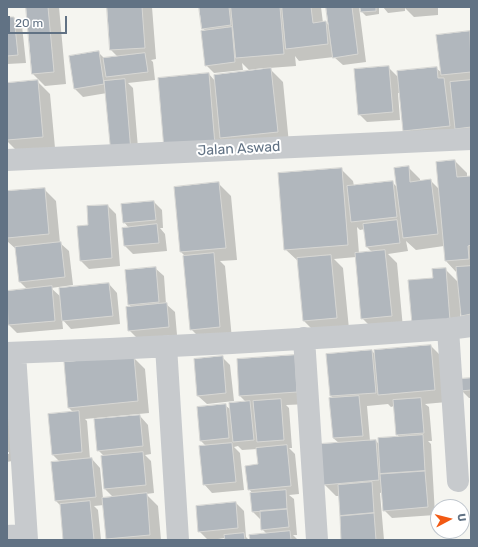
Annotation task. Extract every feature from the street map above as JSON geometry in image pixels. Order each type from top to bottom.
[{"type":"street","name":"Jalan Aswad","points":[[7,160],[471,139]]},
{"type":"street","points":[[20,537],[11,353],[304,338],[448,329],[471,326]]},
{"type":"street","points":[[448,329],[458,481]]},
{"type":"street","points":[[304,338],[317,540]]},
{"type":"street","points":[[166,346],[178,540]]},
{"type":"building","points":[[26,7],[48,7],[54,72],[32,74]]},
{"type":"building","points":[[107,7],[142,7],[145,48],[110,50]]},
{"type":"building","points":[[199,7],[229,7],[231,25],[202,29]]},
{"type":"building","points":[[231,7],[280,7],[284,54],[236,58]]},
{"type":"building","points":[[282,7],[311,7],[313,23],[326,21],[328,44],[286,49]]},
{"type":"building","points":[[326,7],[352,7],[358,54],[333,58]]},
{"type":"building","points":[[360,7],[376,7],[376,11],[361,12]]},
{"type":"building","points":[[7,17],[14,17],[18,55],[7,56]]},
{"type":"building","points":[[232,27],[235,62],[205,66],[201,31]]},
{"type":"building","points":[[470,31],[471,72],[441,75],[436,35]]},
{"type":"building","points":[[99,51],[104,84],[74,89],[69,56]]},
{"type":"building","points":[[145,53],[148,72],[106,77],[103,58]]},
{"type":"building","points":[[389,66],[393,112],[358,115],[354,69]]},
{"type":"building","points":[[437,67],[438,78],[444,78],[450,126],[403,131],[397,71]]},
{"type":"building","points":[[271,68],[278,132],[220,138],[214,75]]},
{"type":"building","points":[[209,73],[215,145],[164,149],[158,78]]},
{"type":"building","points":[[125,79],[131,152],[111,154],[104,81]]},
{"type":"building","points":[[38,80],[43,137],[7,140],[7,83]]},
{"type":"building","points":[[471,80],[471,127],[455,129],[450,82]]},
{"type":"building","points":[[455,160],[457,177],[471,176],[471,245],[468,246],[469,259],[445,261],[436,162]]},
{"type":"building","points":[[409,166],[410,182],[431,179],[438,234],[403,238],[394,168]]},
{"type":"building","points":[[342,168],[348,245],[284,250],[278,173]]},
{"type":"building","points":[[393,181],[397,217],[351,222],[347,186]]},
{"type":"building","points":[[219,182],[226,248],[180,252],[174,187]]},
{"type":"building","points":[[45,188],[49,234],[7,238],[7,191]]},
{"type":"building","points":[[154,201],[156,220],[123,223],[121,204]]},
{"type":"building","points":[[108,205],[112,258],[80,261],[77,226],[88,225],[87,206]]},
{"type":"building","points":[[397,220],[400,243],[366,247],[363,224]]},
{"type":"building","points":[[157,224],[159,243],[124,246],[122,228]]},
{"type":"building","points":[[61,242],[65,277],[19,282],[15,247]]},
{"type":"building","points":[[385,250],[392,316],[361,319],[355,253]]},
{"type":"building","points":[[214,253],[220,327],[190,330],[183,256]]},
{"type":"building","points":[[331,255],[337,318],[303,321],[297,258]]},
{"type":"building","points":[[471,266],[471,314],[461,316],[456,267]]},
{"type":"building","points":[[156,267],[159,302],[128,305],[125,270]]},
{"type":"building","points":[[446,268],[450,321],[412,324],[408,280],[433,278],[432,269]]},
{"type":"building","points":[[109,283],[113,316],[62,321],[59,288]]},
{"type":"building","points":[[52,286],[55,321],[8,325],[7,291]]},
{"type":"building","points":[[167,303],[169,327],[128,331],[126,307]]},
{"type":"building","points":[[431,345],[435,390],[378,395],[374,350]]},
{"type":"building","points":[[372,350],[376,393],[330,396],[326,354]]},
{"type":"building","points":[[295,355],[297,392],[239,396],[237,359]]},
{"type":"building","points":[[134,356],[138,401],[68,408],[64,362]]},
{"type":"building","points":[[223,356],[226,393],[197,396],[194,359]]},
{"type":"building","points":[[471,378],[471,390],[460,391],[459,379]]},
{"type":"building","points":[[359,396],[363,436],[333,438],[329,398]]},
{"type":"building","points":[[421,398],[424,433],[396,435],[393,400]]},
{"type":"building","points":[[281,399],[284,440],[257,442],[253,401]]},
{"type":"building","points":[[250,401],[254,440],[233,442],[229,403]]},
{"type":"building","points":[[226,404],[229,438],[200,441],[197,407]]},
{"type":"building","points":[[79,411],[82,452],[52,455],[48,414]]},
{"type":"building","points":[[140,415],[143,446],[97,451],[94,419]]},
{"type":"building","points":[[423,435],[425,471],[380,474],[378,438]]},
{"type":"building","points":[[376,440],[379,480],[323,485],[320,444]]},
{"type":"building","points":[[232,443],[236,482],[203,485],[199,446]]},
{"type":"building","points":[[287,445],[291,486],[248,490],[245,466],[258,464],[256,448]]},
{"type":"building","points":[[143,452],[146,485],[104,489],[101,456]]},
{"type":"building","points":[[92,458],[96,497],[55,501],[51,462]]},
{"type":"building","points":[[425,471],[428,507],[383,511],[380,474]]},
{"type":"building","points":[[372,482],[374,513],[340,516],[338,485]]},
{"type":"building","points":[[286,490],[287,509],[252,512],[250,493]]},
{"type":"building","points":[[147,493],[150,535],[106,539],[102,498]]},
{"type":"building","points":[[90,501],[94,540],[63,540],[60,504]]},
{"type":"building","points":[[236,502],[238,528],[198,532],[196,506]]},
{"type":"building","points":[[287,509],[289,527],[261,530],[260,511]]},
{"type":"building","points":[[374,513],[376,540],[341,540],[340,516]]},
{"type":"building","points":[[290,531],[291,540],[250,540],[249,535]]},
{"type":"building","points":[[244,533],[245,540],[225,540],[224,535]]}]
